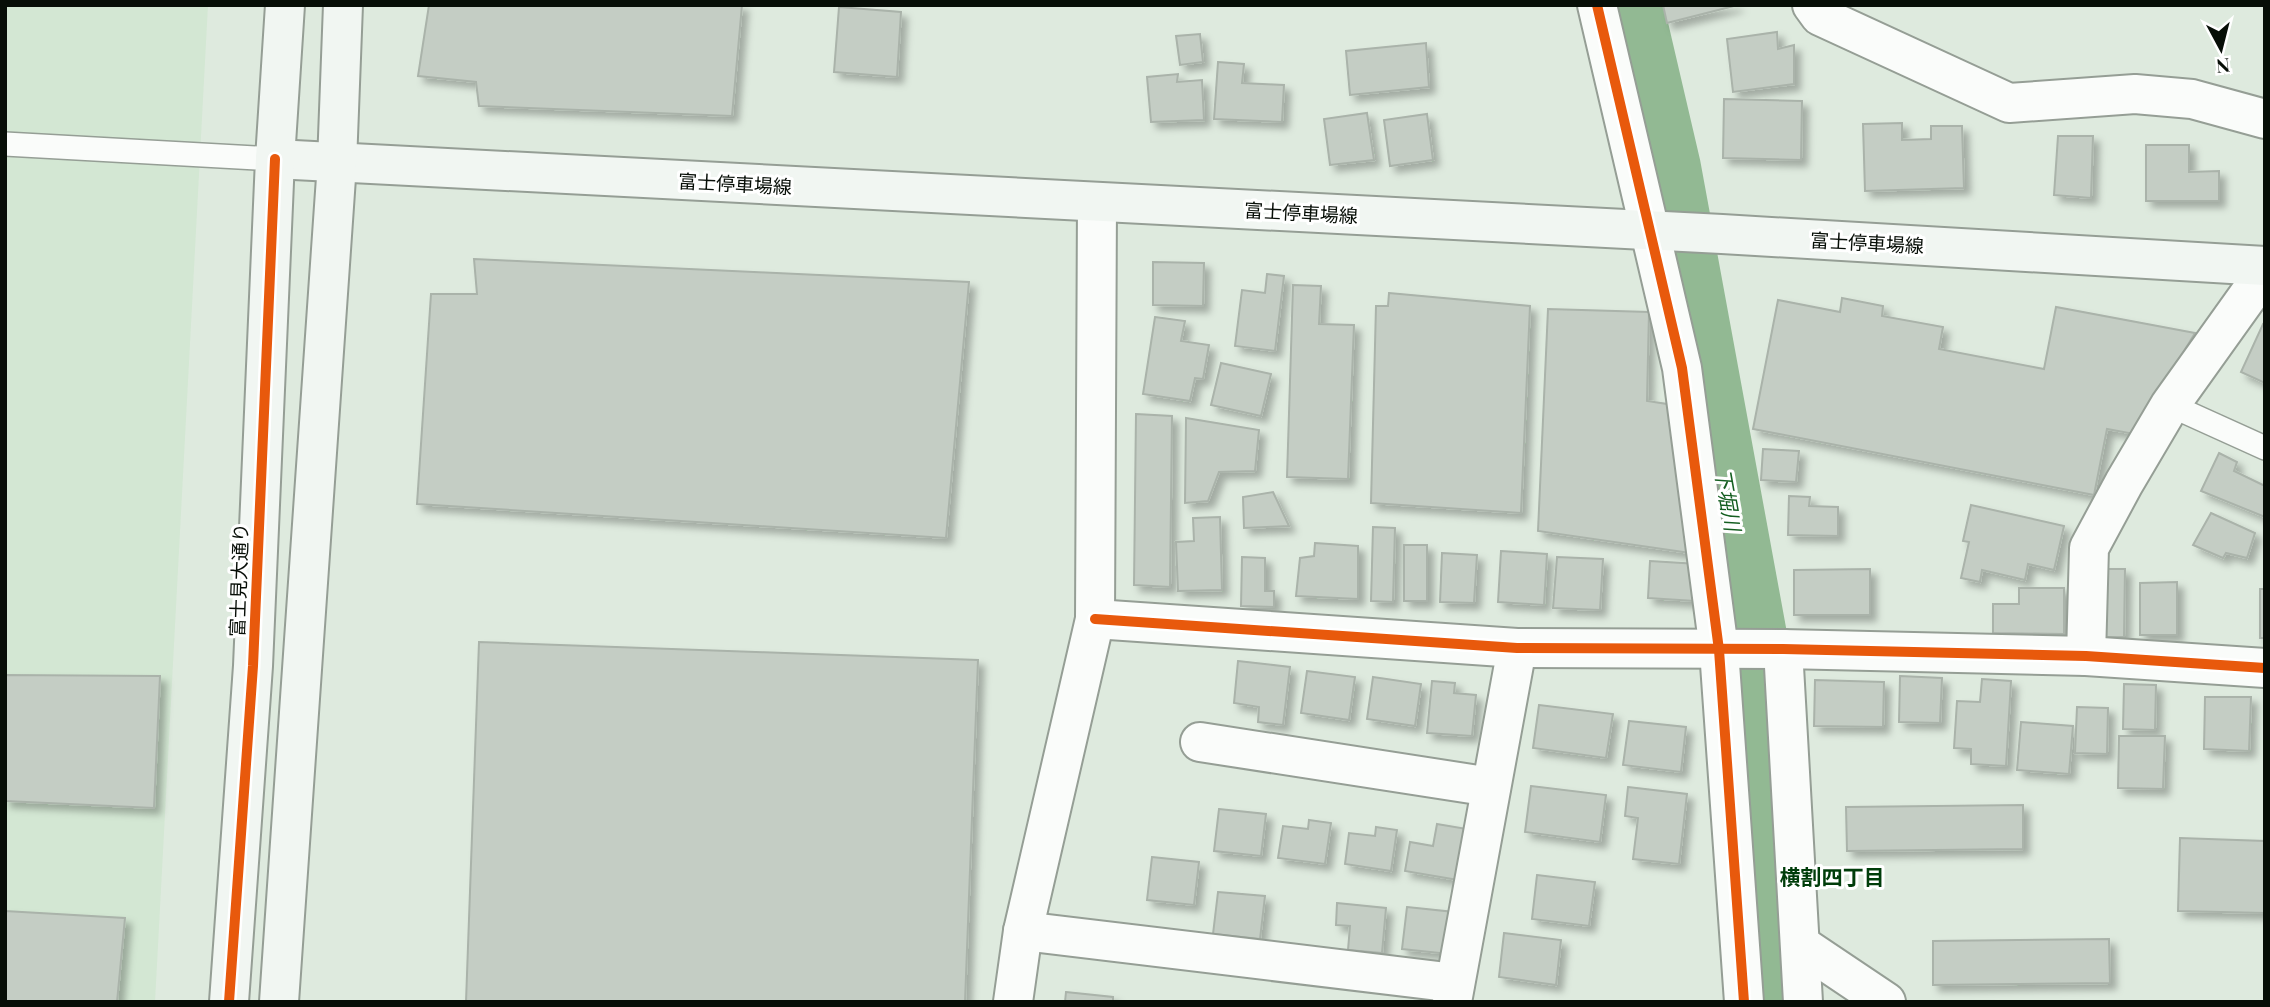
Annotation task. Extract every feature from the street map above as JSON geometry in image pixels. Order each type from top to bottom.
[{"type":"main road","points":[[275,159],[285,5]]},
{"type":"main road","points":[[279,1002],[337,163],[343,5]]},
{"type":"main road","name":"富士停車場線","points":[[275,159],[1722,234],[2265,266]]},
{"type":"main road","name":"富士見大通り","points":[[229,1002],[253,666],[275,159]]},
{"type":"street","points":[[1597,5],[1682,368],[1719,650],[1744,1002]]},
{"type":"street","points":[[1812,5],[1819,16],[2009,103],[2135,94],[2192,99],[2265,119]]},
{"type":"street","points":[[1013,1002],[1023,931],[1096,619],[1097,202]]},
{"type":"street","points":[[2086,656],[2089,548],[2123,483],[2170,405],[2265,272]]},
{"type":"street","points":[[1096,619],[1517,648],[1783,649],[2086,656],[2265,668]]},
{"type":"street","points":[[1023,931],[1454,992],[1517,648]]},
{"type":"street","points":[[1783,649],[1803,1002]]},
{"type":"street","points":[[1200,742],[1492,787]]},
{"type":"street","points":[[1801,945],[1886,1002]]},
{"type":"lane","points":[[5,144],[275,159]]},
{"type":"lane","points":[[2170,405],[2265,447]]},
{"type":"shaded area","points":[[5,5],[208,5],[155,1002],[5,1002]]},
{"type":"building","points":[[429,5],[742,5],[732,116],[479,106],[476,82],[418,76]]},
{"type":"building","points":[[1663,5],[1738,5],[1667,23]]},
{"type":"building","points":[[839,7],[901,12],[897,77],[834,72]]},
{"type":"building","points":[[1777,32],[1778,49],[1794,45],[1794,84],[1733,92],[1727,39]]},
{"type":"building","points":[[1200,34],[1203,62],[1180,65],[1176,36]]},
{"type":"building","points":[[1426,43],[1429,87],[1350,95],[1346,51]]},
{"type":"building","points":[[1218,62],[1244,64],[1242,83],[1284,85],[1282,122],[1214,119]]},
{"type":"building","points":[[1178,74],[1177,82],[1202,80],[1204,120],[1151,122],[1147,77]]},
{"type":"building","points":[[1724,99],[1802,101],[1801,160],[1723,158]]},
{"type":"building","points":[[1367,113],[1374,160],[1330,165],[1324,119]]},
{"type":"building","points":[[1427,114],[1433,160],[1390,166],[1384,120]]},
{"type":"building","points":[[1902,123],[1902,140],[1931,139],[1931,126],[1962,126],[1964,188],[1865,191],[1863,124]]},
{"type":"building","points":[[2058,136],[2093,136],[2091,198],[2054,195]]},
{"type":"building","points":[[2146,145],[2189,145],[2189,172],[2219,171],[2219,201],[2146,201]]},
{"type":"building","points":[[474,259],[969,282],[946,538],[417,504],[431,294],[477,294]]},
{"type":"building","points":[[1153,262],[1204,263],[1203,306],[1153,305]]},
{"type":"building","points":[[1267,274],[1284,276],[1275,351],[1235,346],[1242,290],[1265,293]]},
{"type":"building","points":[[1293,285],[1321,286],[1319,324],[1354,325],[1348,479],[1287,477]]},
{"type":"building","points":[[1389,293],[1530,306],[1521,513],[1371,503],[1376,306],[1388,306]]},
{"type":"building","points":[[1842,298],[1883,306],[1882,316],[1943,327],[1939,349],[2044,369],[2056,307],[2195,333],[2134,434],[2107,429],[2094,495],[1753,429],[1778,300],[1840,312]]},
{"type":"building","points":[[1548,309],[1649,312],[1647,401],[1667,404],[1697,554],[1538,531]]},
{"type":"building","points":[[1155,317],[1185,321],[1181,341],[1209,345],[1203,379],[1195,378],[1190,401],[1143,394]]},
{"type":"building","points":[[2263,324],[2265,325],[2265,383],[2241,372]]},
{"type":"building","points":[[1221,363],[1271,374],[1261,416],[1211,405]]},
{"type":"building","points":[[1136,414],[1172,416],[1170,587],[1134,585]]},
{"type":"building","points":[[1186,418],[1259,430],[1255,471],[1219,472],[1208,501],[1185,503]]},
{"type":"building","points":[[1763,449],[1799,451],[1796,482],[1761,480]]},
{"type":"building","points":[[2219,453],[2237,462],[2234,471],[2265,486],[2265,517],[2201,491]]},
{"type":"building","points":[[1273,492],[1289,526],[1244,528],[1243,497]]},
{"type":"building","points":[[1789,496],[1810,497],[1809,506],[1838,507],[1838,536],[1788,535]]},
{"type":"building","points":[[1971,505],[2064,526],[2054,570],[2028,564],[2025,580],[1982,570],[1980,582],[1961,578],[1969,542],[1963,541]]},
{"type":"building","points":[[2211,513],[2255,533],[2247,558],[2226,553],[2223,558],[2193,545]]},
{"type":"building","points":[[1220,517],[1222,590],[1178,591],[1176,542],[1194,541],[1193,518]]},
{"type":"building","points":[[1373,527],[1395,528],[1393,602],[1371,601]]},
{"type":"building","points":[[1315,543],[1358,546],[1358,599],[1296,596],[1300,558],[1314,556]]},
{"type":"building","points":[[1404,545],[1427,545],[1427,601],[1404,601]]},
{"type":"building","points":[[1501,551],[1547,554],[1544,605],[1498,602]]},
{"type":"building","points":[[1442,553],[1477,555],[1474,603],[1440,602]]},
{"type":"building","points":[[1242,557],[1265,558],[1265,591],[1274,591],[1274,607],[1241,606]]},
{"type":"building","points":[[1557,557],[1603,559],[1600,610],[1553,608]]},
{"type":"building","points":[[1650,561],[1698,564],[1695,601],[1648,598]]},
{"type":"building","points":[[1870,569],[1870,615],[1794,615],[1794,570]]},
{"type":"building","points":[[2103,569],[2125,569],[2124,637],[2102,637]]},
{"type":"building","points":[[2177,582],[2177,635],[2140,635],[2140,583]]},
{"type":"building","points":[[2019,588],[2064,588],[2064,634],[1993,633],[1993,604],[2019,604]]},
{"type":"building","points":[[2260,589],[2265,589],[2265,638],[2260,638]]},
{"type":"building","points":[[479,642],[978,660],[965,1002],[466,1002]]},
{"type":"building","points":[[1238,661],[1290,667],[1283,725],[1258,722],[1259,707],[1234,703]]},
{"type":"building","points":[[1307,671],[1355,677],[1349,720],[1301,713]]},
{"type":"building","points":[[5,675],[160,676],[154,808],[5,801]]},
{"type":"building","points":[[1900,676],[1942,678],[1940,723],[1899,722]]},
{"type":"building","points":[[1373,677],[1421,684],[1415,726],[1367,719]]},
{"type":"building","points":[[1982,679],[2011,681],[2006,766],[1971,764],[1971,749],[1954,748],[1957,701],[1980,702]]},
{"type":"building","points":[[1815,680],[1884,682],[1883,727],[1814,726]]},
{"type":"building","points":[[1432,681],[1455,683],[1454,693],[1476,695],[1472,736],[1427,733]]},
{"type":"building","points":[[2124,684],[2156,685],[2155,730],[2123,729]]},
{"type":"building","points":[[2205,697],[2251,697],[2249,751],[2204,749]]},
{"type":"building","points":[[1539,705],[1613,714],[1606,758],[1533,748]]},
{"type":"building","points":[[2077,707],[2108,708],[2107,754],[2075,753]]},
{"type":"building","points":[[1629,721],[1686,727],[1681,772],[1623,765]]},
{"type":"building","points":[[2021,722],[2073,726],[2069,774],[2017,770]]},
{"type":"building","points":[[2119,736],[2165,736],[2163,789],[2118,788]]},
{"type":"building","points":[[1531,786],[1606,795],[1600,842],[1525,832]]},
{"type":"building","points":[[1628,787],[1687,794],[1679,864],[1633,859],[1638,818],[1625,816]]},
{"type":"building","points":[[2023,805],[2023,849],[1847,851],[1846,807]]},
{"type":"building","points":[[1219,809],[1266,814],[1261,856],[1214,851]]},
{"type":"building","points":[[1309,820],[1331,823],[1325,864],[1278,858],[1283,826],[1308,829]]},
{"type":"building","points":[[1437,824],[1467,829],[1458,880],[1405,871],[1410,842],[1433,846]]},
{"type":"building","points":[[1376,827],[1397,830],[1391,871],[1345,864],[1349,833],[1375,836]]},
{"type":"building","points":[[2180,838],[2265,841],[2265,913],[2178,911]]},
{"type":"building","points":[[1152,857],[1199,862],[1194,905],[1147,900]]},
{"type":"building","points":[[1537,875],[1595,882],[1589,926],[1532,919]]},
{"type":"building","points":[[1218,892],[1265,896],[1260,939],[1213,934]]},
{"type":"building","points":[[1337,903],[1386,908],[1382,953],[1348,950],[1350,926],[1336,925]]},
{"type":"building","points":[[1407,907],[1454,912],[1449,954],[1402,949]]},
{"type":"building","points":[[5,911],[125,918],[117,1002],[5,1002]]},
{"type":"building","points":[[1504,933],[1561,940],[1556,985],[1499,977]]},
{"type":"building","points":[[2109,939],[2110,983],[1933,985],[1933,941]]},
{"type":"building","points":[[1066,992],[1113,997],[1113,1002],[1065,1002]]},
{"type":"waterway","name":"下堀川","points":[[1628,5],[1666,168],[1752,636],[1771,1002]]},
{"type":"cycle path","points":[[1597,5],[1682,368],[1719,650],[1744,1002]]},
{"type":"cycle path","points":[[229,1002],[253,666],[275,159]]},
{"type":"cycle path","points":[[1095,619],[1517,648],[1783,649],[2086,656],[2265,668]]},
{"type":"district","name":"横割四丁目","points":[[1832,878]]}]
